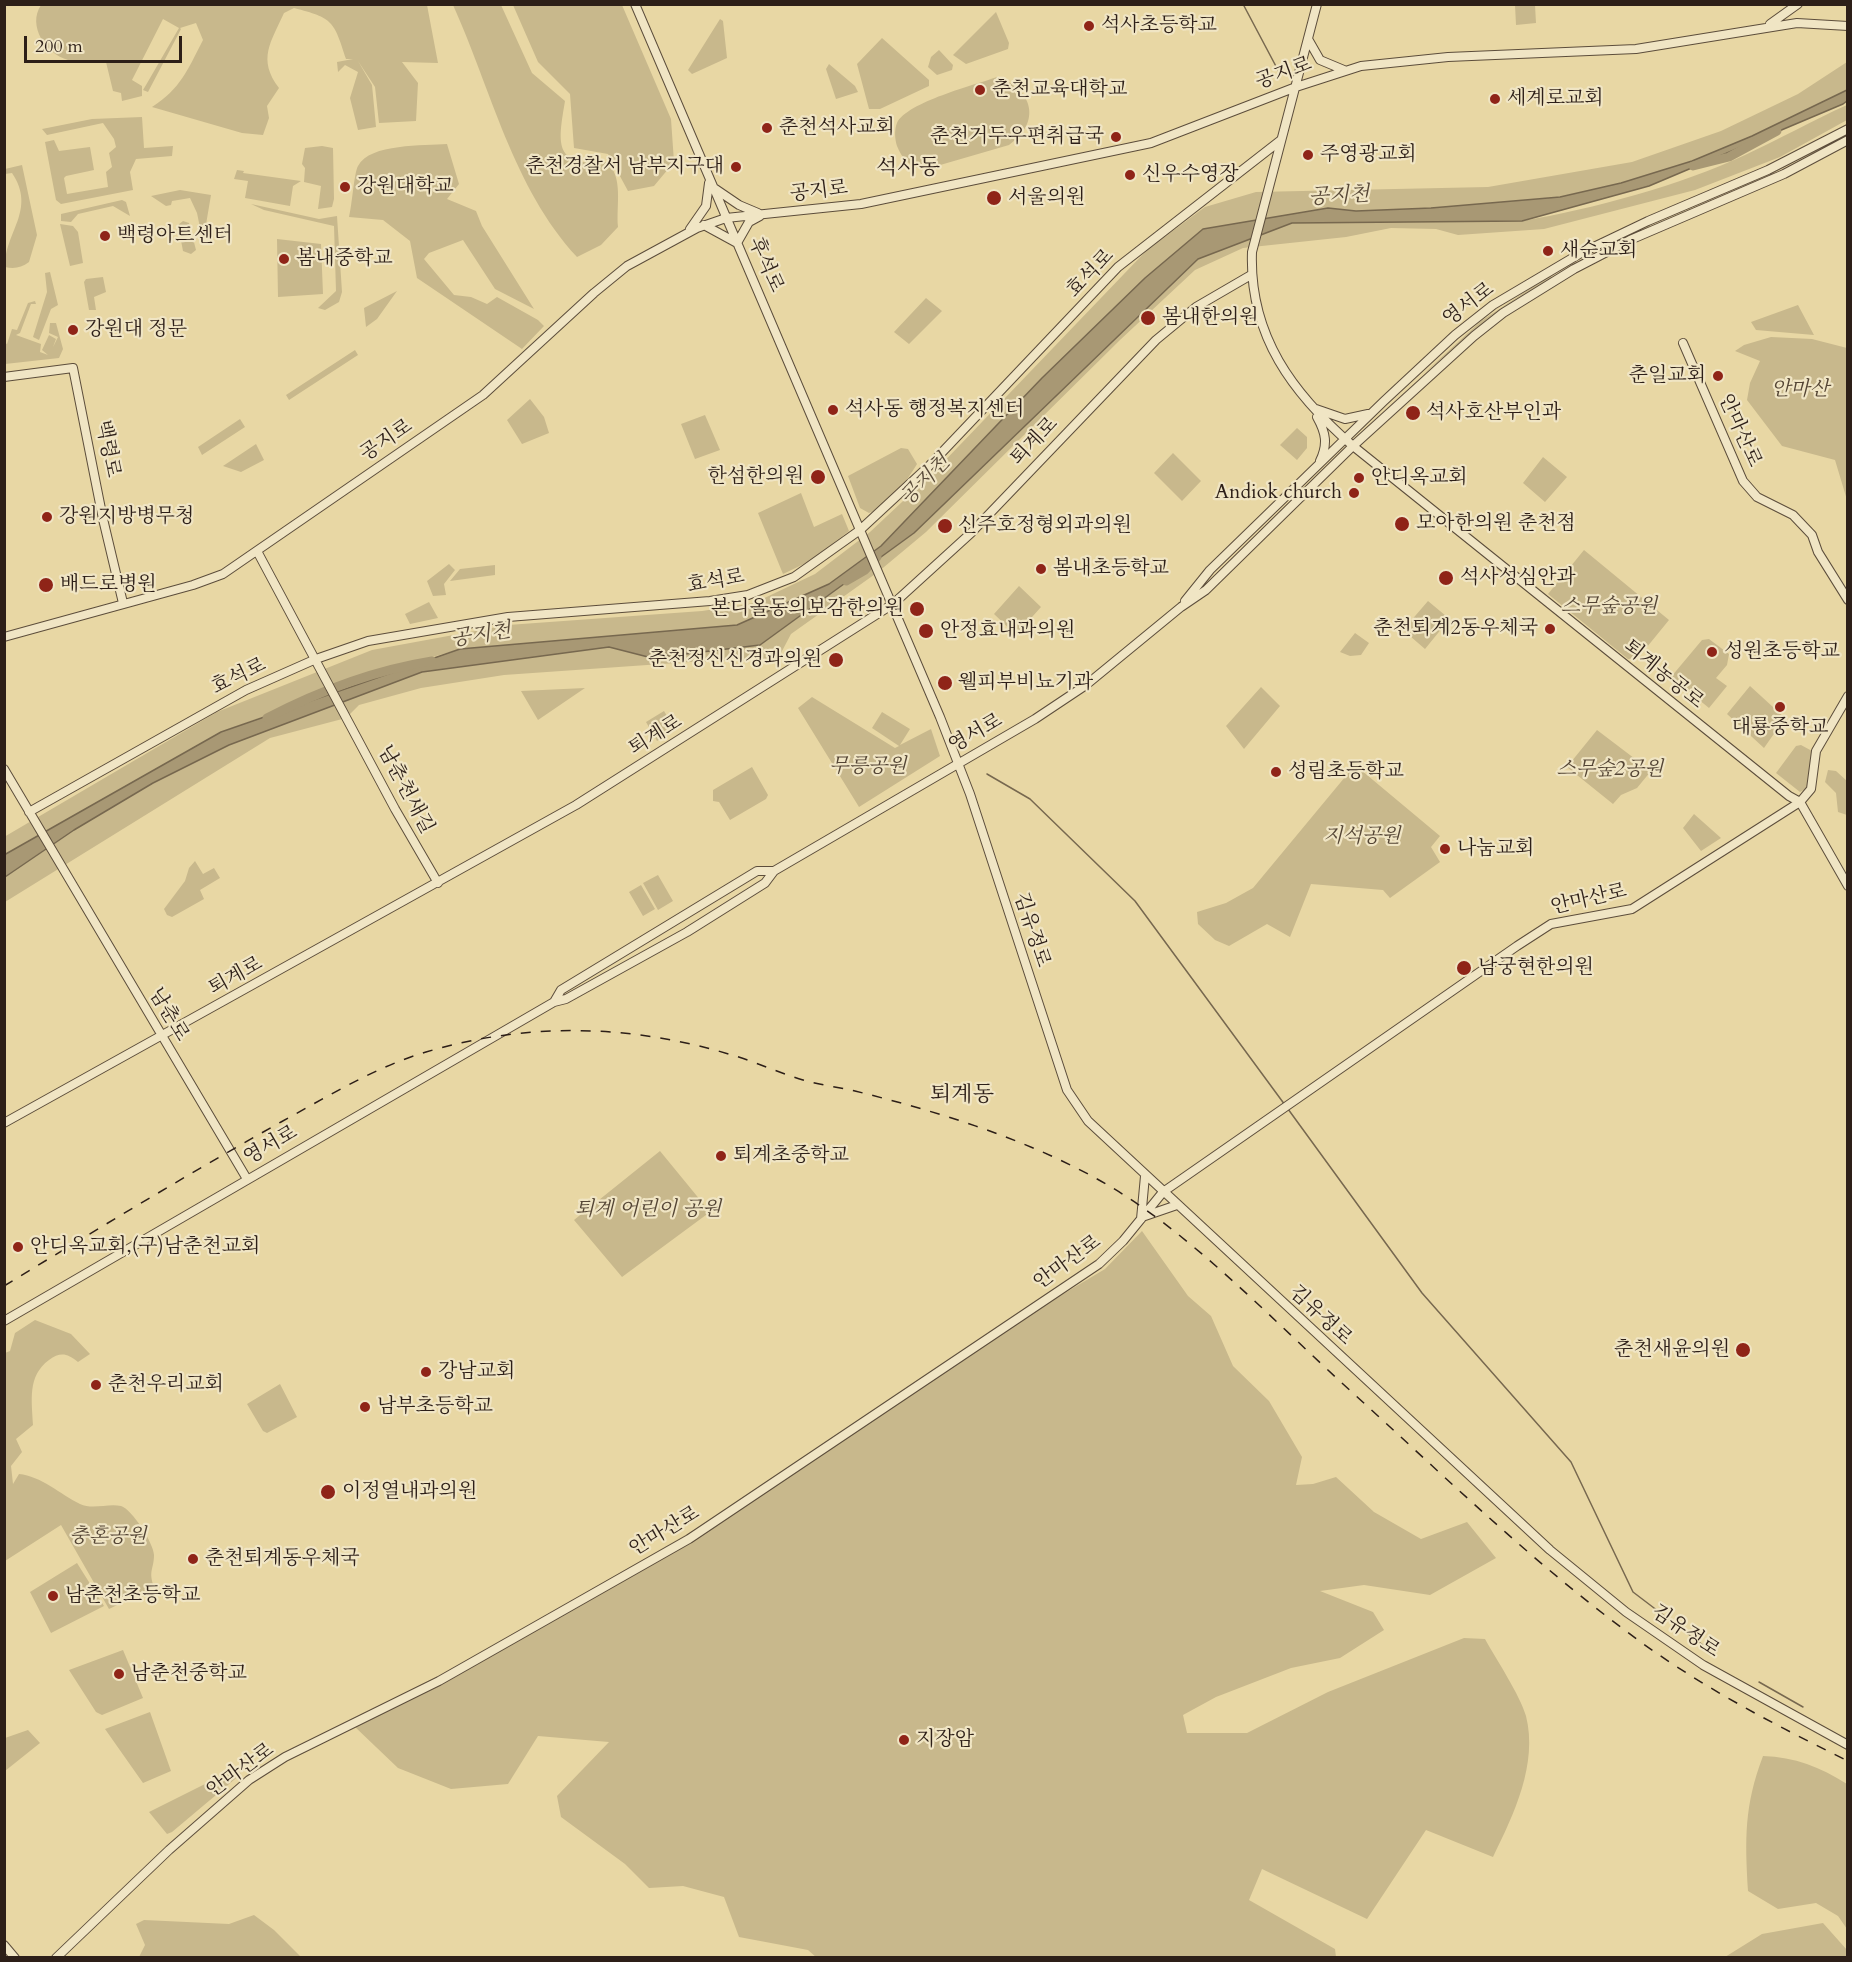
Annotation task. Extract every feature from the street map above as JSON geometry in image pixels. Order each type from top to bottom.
[{"type":"street","name":"후석로","points":[[635,4],[893,604]]},
{"type":"street","points":[[1317,4],[1253,246],[1251,276],[1257,306],[1275,359],[1312,407],[1323,428],[1326,445],[1317,468]]},
{"type":"street","points":[[1768,26],[1798,4]]},
{"type":"street","name":"공지로","points":[[4,637],[193,585],[223,574],[483,394],[627,266],[704,225],[726,218],[861,204],[1151,143],[1296,87],[1361,66],[1448,57],[1636,49],[1797,23],[1848,26]]},
{"type":"street","points":[[1308,39],[1320,60],[1345,70]]},
{"type":"street","name":"영서로","points":[[4,1321],[554,1002],[575,994],[687,932],[765,883],[774,871],[959,764],[1086,685],[1181,607],[1206,590],[1310,488],[1374,411],[1455,335],[1493,305],[1538,277],[1598,245],[1768,170],[1848,129]]},
{"type":"street","name":"효석로","points":[[31,815],[201,714],[368,641],[508,617],[670,605],[748,595],[794,576],[860,530],[959,436],[1118,267],[1281,140]]},
{"type":"street","name":"영서로","points":[[1181,607],[1210,570],[1317,468],[1397,406],[1474,336],[1503,313],[1601,255],[1661,226],[1784,174],[1848,140]]},
{"type":"street","points":[[686,234],[702,214],[711,182],[739,205],[762,215]]},
{"type":"street","points":[[704,225],[737,243],[748,222],[762,215]]},
{"type":"street","points":[[1659,217],[1657,222],[1661,226]]},
{"type":"street","points":[[1598,245],[1603,248],[1601,255]]},
{"type":"street","name":"퇴계로","points":[[4,1123],[576,805],[893,604],[971,533],[1156,340],[1196,307],[1251,276]]},
{"type":"street","name":"안마산로","points":[[1683,344],[1743,481],[1757,496],[1793,515],[1812,535],[1818,552],[1848,600]]},
{"type":"street","name":"백령로","points":[[4,376],[73,368],[103,519],[123,603]]},
{"type":"street","points":[[1390,396],[1389,405],[1397,406]]},
{"type":"street","points":[[1312,407],[1345,419],[1354,419],[1374,411]]},
{"type":"street","name":"퇴계농공로","points":[[1312,407],[1349,443],[1501,567],[1789,796],[1800,802],[1848,886]]},
{"type":"street","points":[[1304,480],[1311,481],[1310,488]]},
{"type":"street","points":[[257,551],[318,663]]},
{"type":"street","points":[[893,604],[959,764]]},
{"type":"street","name":"남춘천새길","points":[[318,663],[395,809],[438,883]]},
{"type":"street","points":[[1800,802],[1810,789],[1816,751],[1848,696]]},
{"type":"street","name":"김유정로","points":[[959,764],[1067,1090],[1088,1121],[1550,1550],[1626,1611],[1703,1665],[1743,1690],[1848,1745]]},
{"type":"street","points":[[4,769],[31,815]]},
{"type":"street","name":"안마산로","points":[[56,1958],[169,1850],[249,1780],[285,1757],[439,1681],[689,1539],[1099,1264],[1142,1218],[1162,1192],[1551,924],[1632,909],[1800,802]]},
{"type":"street","name":"남춘로","points":[[31,815],[247,1179]]},
{"type":"street","name":"영서로","points":[[554,1002],[561,990],[757,871],[774,871]]},
{"type":"street","points":[[1145,1176],[1142,1218],[1177,1205]]},
{"type":"street","points":[[4,1945],[15,1958]]},
{"type":"green space","points":[[41,5],[427,5],[438,63],[402,62],[418,83],[416,121],[379,123],[375,87],[358,61],[372,85],[376,127],[358,130],[350,98],[358,72],[345,65],[338,72],[337,62],[353,59],[346,59],[335,29],[330,23],[317,15],[294,8],[284,13],[268,51],[269,68],[279,88],[267,106],[269,118],[263,135],[242,133],[152,107],[177,86],[203,40],[196,23],[180,28],[148,92],[143,90],[179,28],[163,19],[132,80],[142,86],[142,96],[122,101],[121,93],[113,91],[106,62],[83,63],[68,60],[60,57],[46,45],[36,22]]},
{"type":"green space","points":[[453,5],[501,5],[532,73],[565,101],[561,129],[563,149],[568,156],[576,160],[589,163],[606,162],[612,168],[618,192],[618,227],[601,245],[577,257],[555,230],[536,200],[505,137]]},
{"type":"green space","points":[[513,5],[622,5],[671,119],[674,162],[654,186],[628,191],[608,154],[574,148],[570,94],[538,62]]},
{"type":"green space","points":[[1515,5],[1535,5],[1536,23],[1516,25]]},
{"type":"green space","points":[[996,12],[1009,43],[1008,49],[966,64],[953,55]]},
{"type":"green space","points":[[720,19],[723,21],[727,58],[692,74],[688,70]]},
{"type":"green space","points":[[882,38],[929,80],[929,86],[880,109],[869,109],[857,64]]},
{"type":"green space","points":[[939,50],[953,65],[952,70],[937,75],[928,67],[931,57]]},
{"type":"green space","points":[[1847,62],[1847,93],[1815,111],[1692,161],[1621,183],[1559,197],[1431,208],[1356,211],[1328,208],[1203,229],[1042,378],[881,546],[829,584],[737,625],[460,649],[402,666],[221,732],[5,855],[4,837],[217,712],[372,650],[508,625],[702,611],[754,603],[815,574],[870,532],[934,472],[1147,250],[1205,207],[1256,192],[1488,187],[1632,162],[1721,131],[1798,94]]},
{"type":"green space","points":[[829,64],[855,86],[858,92],[836,99],[826,69]]},
{"type":"green space","points":[[997,77],[1019,89],[1029,107],[1026,126],[1009,145],[923,170],[910,164],[901,155],[897,146],[895,129],[903,115],[927,101]]},
{"type":"green space","points":[[1847,105],[1847,120],[1780,157],[1695,190],[1544,229],[1458,235],[1436,229],[1391,228],[1346,237],[1243,248],[1195,270],[1120,340],[926,532],[878,572],[791,634],[781,653],[763,660],[690,662],[504,675],[421,688],[359,705],[346,718],[270,738],[5,902],[5,877],[74,830],[153,783],[229,745],[422,672],[609,647],[652,658],[760,645],[914,533],[1198,259],[1292,223],[1522,221],[1578,210],[1636,195],[1720,166]]},
{"type":"green space","points":[[142,117],[144,148],[173,146],[172,156],[136,159],[130,172],[133,190],[61,204],[56,200],[45,142],[54,140],[59,151],[90,147],[94,170],[66,176],[64,178],[67,194],[108,187],[106,172],[112,167],[109,153],[116,147],[114,139],[103,123],[47,135],[42,129],[92,119]]},
{"type":"green space","points":[[447,144],[459,184],[447,199],[476,211],[482,226],[534,309],[495,289],[463,240],[429,253],[424,259],[454,295],[471,297],[487,304],[497,297],[538,320],[544,326],[522,349],[417,278],[410,241],[383,220],[349,217],[358,166],[364,159],[385,149]]},
{"type":"green space","points":[[322,146],[333,148],[334,199],[332,207],[318,209],[321,186],[304,182],[305,168],[302,164],[305,148]]},
{"type":"green space","points":[[22,165],[37,235],[29,262],[20,267],[8,268],[5,267],[6,255],[21,210],[21,199],[19,186],[12,173],[5,174],[5,169]]},
{"type":"green space","points":[[237,170],[244,171],[243,173],[301,181],[293,186],[290,206],[245,198],[248,181],[234,179]]},
{"type":"green space","points":[[180,190],[211,195],[203,242],[197,213],[190,198],[172,201],[171,205],[166,206],[151,196]]},
{"type":"green space","points":[[122,200],[126,202],[130,216],[113,206],[78,214],[71,222],[61,221],[61,214]]},
{"type":"green space","points":[[251,204],[319,219],[337,216],[342,292],[339,302],[325,310],[318,308],[336,291],[334,226],[264,210]]},
{"type":"green space","points":[[183,221],[189,223],[196,250],[191,254],[183,251],[178,225]]},
{"type":"green space","points":[[60,224],[73,226],[78,232],[83,263],[70,266]]},
{"type":"green space","points":[[277,239],[321,244],[323,294],[278,297]]},
{"type":"green space","points":[[50,272],[58,305],[51,309],[39,340],[33,337],[47,292],[45,273]]},
{"type":"green space","points":[[1551,275],[1552,279],[1482,324],[1421,376],[1481,321]]},
{"type":"green space","points":[[103,277],[106,292],[94,297],[96,310],[89,310],[84,282],[86,279]]},
{"type":"green space","points":[[397,291],[377,319],[366,327],[364,308]]},
{"type":"green space","points":[[926,298],[942,311],[909,344],[894,332]]},
{"type":"green space","points":[[35,301],[36,304],[31,304],[20,333],[16,335],[41,344],[40,352],[48,355],[42,350],[49,335],[56,339],[53,347],[58,337],[49,333],[50,323],[56,323],[63,349],[59,358],[5,364],[5,343],[7,344],[12,329],[17,330],[28,303]]},
{"type":"green space","points":[[1798,305],[1814,335],[1756,330],[1751,322]]},
{"type":"green space","name":"안마산","points":[[1771,337],[1812,339],[1847,348],[1847,500],[1835,460],[1782,446],[1747,400],[1750,383],[1760,361],[1735,351],[1744,345]]},
{"type":"green space","points":[[355,350],[358,355],[289,400],[286,395]]},
{"type":"green space","points":[[530,399],[544,417],[549,433],[522,444],[507,420]]},
{"type":"green space","points":[[705,415],[720,450],[695,459],[681,424]]},
{"type":"green space","points":[[240,419],[245,427],[202,455],[198,447]]},
{"type":"green space","points":[[1297,428],[1307,437],[1307,448],[1297,460],[1280,445]]},
{"type":"green space","points":[[256,444],[264,460],[241,472],[223,466]]},
{"type":"green space","points":[[901,448],[908,449],[917,464],[908,478],[897,493],[877,510],[869,513],[860,508],[848,476]]},
{"type":"green space","points":[[1173,453],[1201,481],[1182,501],[1154,473]]},
{"type":"green space","points":[[1543,457],[1567,477],[1545,502],[1523,483]]},
{"type":"green space","points":[[801,493],[814,527],[842,514],[849,531],[810,561],[783,574],[758,513]]},
{"type":"green space","name":"스무숲공원","points":[[1584,550],[1669,620],[1638,658],[1628,659],[1548,594]]},
{"type":"green space","points":[[449,564],[455,570],[444,584],[446,595],[433,596],[427,581]]},
{"type":"green space","points":[[495,565],[495,575],[450,581],[460,569]]},
{"type":"green space","points":[[1019,586],[1041,607],[1016,635],[994,614]]},
{"type":"green space","points":[[1428,601],[1446,616],[1447,622],[1425,649],[1403,630]]},
{"type":"green space","points":[[429,602],[438,618],[410,624],[405,614]]},
{"type":"green space","points":[[1355,633],[1369,643],[1361,655],[1350,656],[1340,652]]},
{"type":"green space","points":[[1709,639],[1729,654],[1727,665],[1716,678],[1727,686],[1709,708],[1671,677],[1702,640]]},
{"type":"green space","points":[[1750,686],[1785,718],[1764,748],[1727,714]]},
{"type":"green space","points":[[1261,687],[1280,706],[1244,749],[1226,726]]},
{"type":"green space","points":[[585,688],[538,720],[521,691]]},
{"type":"green space","name":"무릉공원","points":[[812,697],[895,748],[899,746],[872,728],[882,712],[910,729],[900,745],[931,729],[940,756],[859,807],[798,708]]},
{"type":"green space","points":[[664,711],[675,729],[657,741],[646,722]]},
{"type":"green space","name":"스무숲2공원","points":[[1597,730],[1651,771],[1637,788],[1621,795],[1613,804],[1567,767]]},
{"type":"green space","points":[[1801,745],[1812,751],[1808,788],[1800,792],[1776,773],[1796,746]]},
{"type":"green space","points":[[752,767],[768,795],[766,799],[730,820],[719,802],[713,801],[713,790]]},
{"type":"green space","name":"지석공원","points":[[1361,770],[1440,836],[1431,847],[1440,862],[1390,898],[1383,890],[1311,884],[1290,937],[1267,924],[1229,946],[1215,940],[1198,924],[1197,912],[1226,903],[1253,888],[1350,771]]},
{"type":"green space","points":[[1828,770],[1836,771],[1847,781],[1847,815],[1838,812],[1836,793],[1825,782]]},
{"type":"green space","points":[[1694,814],[1721,838],[1701,851],[1683,828]]},
{"type":"green space","points":[[195,861],[203,874],[214,868],[220,878],[200,890],[204,899],[172,917],[167,915],[164,909],[185,881],[189,868]]},
{"type":"green space","points":[[658,875],[673,901],[658,910],[643,883]]},
{"type":"green space","points":[[641,885],[655,909],[643,916],[629,892]]},
{"type":"green space","name":"퇴계 어린이 공원","points":[[660,1151],[710,1212],[622,1277],[574,1220]]},
{"type":"green space","points":[[1142,1231],[1188,1296],[1211,1316],[1233,1366],[1269,1401],[1302,1457],[1296,1485],[1313,1484],[1336,1477],[1374,1512],[1421,1539],[1467,1522],[1496,1558],[1430,1595],[1364,1585],[1320,1591],[1373,1612],[1384,1630],[1340,1658],[1291,1668],[1216,1697],[1183,1715],[1187,1733],[1247,1733],[1328,1692],[1464,1638],[1485,1639],[1519,1698],[1526,1716],[1529,1734],[1529,1752],[1522,1788],[1509,1824],[1493,1857],[1426,1830],[1367,1919],[1262,1869],[1249,1900],[1335,1949],[1336,1957],[817,1958],[808,1950],[739,1937],[724,1897],[683,1886],[649,1888],[625,1864],[561,1817],[557,1796],[609,1742],[538,1736],[508,1784],[451,1789],[398,1768],[354,1726],[753,1496],[1033,1312],[1105,1269]]},
{"type":"green space","name":"충혼공원","points":[[35,1320],[71,1334],[90,1354],[78,1362],[67,1355],[57,1356],[42,1366],[37,1374],[32,1390],[33,1425],[16,1439],[22,1452],[11,1466],[13,1484],[19,1474],[27,1475],[85,1506],[121,1506],[131,1513],[153,1550],[154,1560],[151,1574],[154,1587],[109,1609],[61,1525],[5,1561],[5,1353],[10,1351],[15,1333]]},
{"type":"green space","points":[[280,1384],[297,1417],[267,1433],[263,1431],[247,1404]]},
{"type":"green space","points":[[77,1563],[104,1606],[51,1633],[30,1592]]},
{"type":"green space","points":[[123,1650],[143,1698],[102,1715],[96,1712],[69,1670]]},
{"type":"green space","points":[[150,1712],[171,1771],[143,1783],[105,1729]]},
{"type":"green space","points":[[28,1730],[40,1743],[5,1771],[5,1738]]},
{"type":"green space","points":[[1763,1756],[1786,1758],[1807,1764],[1847,1784],[1847,1929],[1838,1916],[1816,1903],[1778,1909],[1748,1891],[1747,1823],[1752,1791]]},
{"type":"green space","points":[[237,1768],[241,1774],[172,1832],[167,1834],[149,1812]]},
{"type":"green space","points":[[254,1915],[274,1930],[301,1957],[139,1957],[145,1945],[136,1924],[144,1920],[229,1924]]},
{"type":"green space","points":[[1823,1923],[1847,1950],[1847,1957],[1725,1957],[1762,1934]]},
{"type":"shaded area","points":[[1847,90],[1847,101],[1843,104],[1649,186],[1522,221],[1292,223],[1198,259],[914,533],[760,645],[652,658],[609,647],[422,672],[229,745],[153,783],[74,830],[5,877],[4,855],[221,732],[460,649],[737,625],[829,584],[881,546],[1042,378],[1145,278],[1203,229],[1328,208],[1356,211],[1431,208],[1560,197],[1621,183],[1692,161],[1752,136]]},
{"type":"waterway","points":[[1243,4],[1279,72]]},
{"type":"waterway","name":"공지천","points":[[1693,166],[1729,157],[1777,131]]},
{"type":"waterway","name":"공지천","points":[[846,581],[865,570],[877,557]]},
{"type":"waterway","name":"공지천","points":[[267,718],[347,683],[390,670],[432,661]]},
{"type":"waterway","points":[[987,774],[1030,799],[1135,901],[1285,1105]]},
{"type":"waterway","points":[[1288,1109],[1422,1293],[1571,1462],[1633,1592],[1704,1646]]},
{"type":"waterway","points":[[1759,1682],[1803,1707]]},
{"type":"railway","points":[[4,1286],[246,1142],[352,1083],[407,1058],[464,1042],[502,1035],[541,1032],[617,1033],[656,1037],[694,1045],[741,1058],[803,1080],[887,1099],[952,1118],[1047,1154],[1106,1184],[1168,1226],[1199,1251],[1482,1511],[1552,1573],[1589,1602],[1652,1650],[1706,1685],[1848,1761]]},
{"type":"place","name":"석사초등학교","points":[[1089,26]]},
{"type":"place","name":"춘천교육대학교","points":[[980,90]]},
{"type":"place","name":"세계로교회","points":[[1495,99]]},
{"type":"place","name":"춘천석사교회","points":[[767,128]]},
{"type":"place","name":"춘천거두우편취급국","points":[[1116,137]]},
{"type":"place","name":"주영광교회","points":[[1308,155]]},
{"type":"place","name":"춘천경찰서 남부지구대","points":[[736,167]]},
{"type":"place","name":"신우수영장","points":[[1130,175]]},
{"type":"place","name":"강원대학교","points":[[345,187]]},
{"type":"place","name":"서울의원","points":[[994,198]]},
{"type":"place","name":"백령아트센터","points":[[105,236]]},
{"type":"place","name":"새순교회","points":[[1548,251]]},
{"type":"place","name":"봄내중학교","points":[[284,259]]},
{"type":"place","name":"봄내한의원","points":[[1148,318]]},
{"type":"place","name":"강원대 정문","points":[[73,330]]},
{"type":"place","name":"춘일교회","points":[[1718,376]]},
{"type":"place","name":"석사동 행정복지센터","points":[[833,410]]},
{"type":"place","name":"석사호산부인과","points":[[1413,413]]},
{"type":"place","name":"한섬한의원","points":[[818,477]]},
{"type":"place","name":"안디옥교회","points":[[1359,478]]},
{"type":"place","name":"Andiok church","points":[[1354,493]]},
{"type":"place","name":"강원지방병무청","points":[[47,517]]},
{"type":"place","name":"모아한의원 춘천점","points":[[1402,524]]},
{"type":"place","name":"신주호정형외과의원","points":[[945,526]]},
{"type":"place","name":"봄내초등학교","points":[[1041,569]]},
{"type":"place","name":"석사성심안과","points":[[1446,578]]},
{"type":"place","name":"배드로병원","points":[[46,585]]},
{"type":"place","name":"본디올동의보감한의원","points":[[917,609]]},
{"type":"place","name":"춘천퇴계2동우체국","points":[[1550,629]]},
{"type":"place","name":"안정효내과의원","points":[[926,631]]},
{"type":"place","name":"성원초등학교","points":[[1712,652]]},
{"type":"place","name":"춘천정신신경과의원","points":[[836,660]]},
{"type":"place","name":"웰피부비뇨기과","points":[[945,683]]},
{"type":"place","name":"대룡중학교","points":[[1780,707]]},
{"type":"place","name":"성림초등학교","points":[[1276,772]]},
{"type":"place","name":"나눔교회","points":[[1445,849]]},
{"type":"place","name":"남궁현한의원","points":[[1464,968]]},
{"type":"place","name":"퇴계초중학교","points":[[721,1156]]},
{"type":"place","name":"안디옥교회,(구)남춘천교회","points":[[18,1247]]},
{"type":"place","name":"춘천새윤의원","points":[[1743,1350]]},
{"type":"place","name":"강남교회","points":[[426,1372]]},
{"type":"place","name":"춘천우리교회","points":[[96,1385]]},
{"type":"place","name":"남부초등학교","points":[[365,1407]]},
{"type":"place","name":"이정열내과의원","points":[[328,1492]]},
{"type":"place","name":"춘천퇴계동우체국","points":[[193,1559]]},
{"type":"place","name":"남춘천초등학교","points":[[53,1596]]},
{"type":"place","name":"남춘천중학교","points":[[119,1674]]},
{"type":"place","name":"지장암","points":[[904,1740]]},
{"type":"district","name":"석사동","points":[[908,169]]},
{"type":"district","name":"퇴계동","points":[[962,1096]]}]
